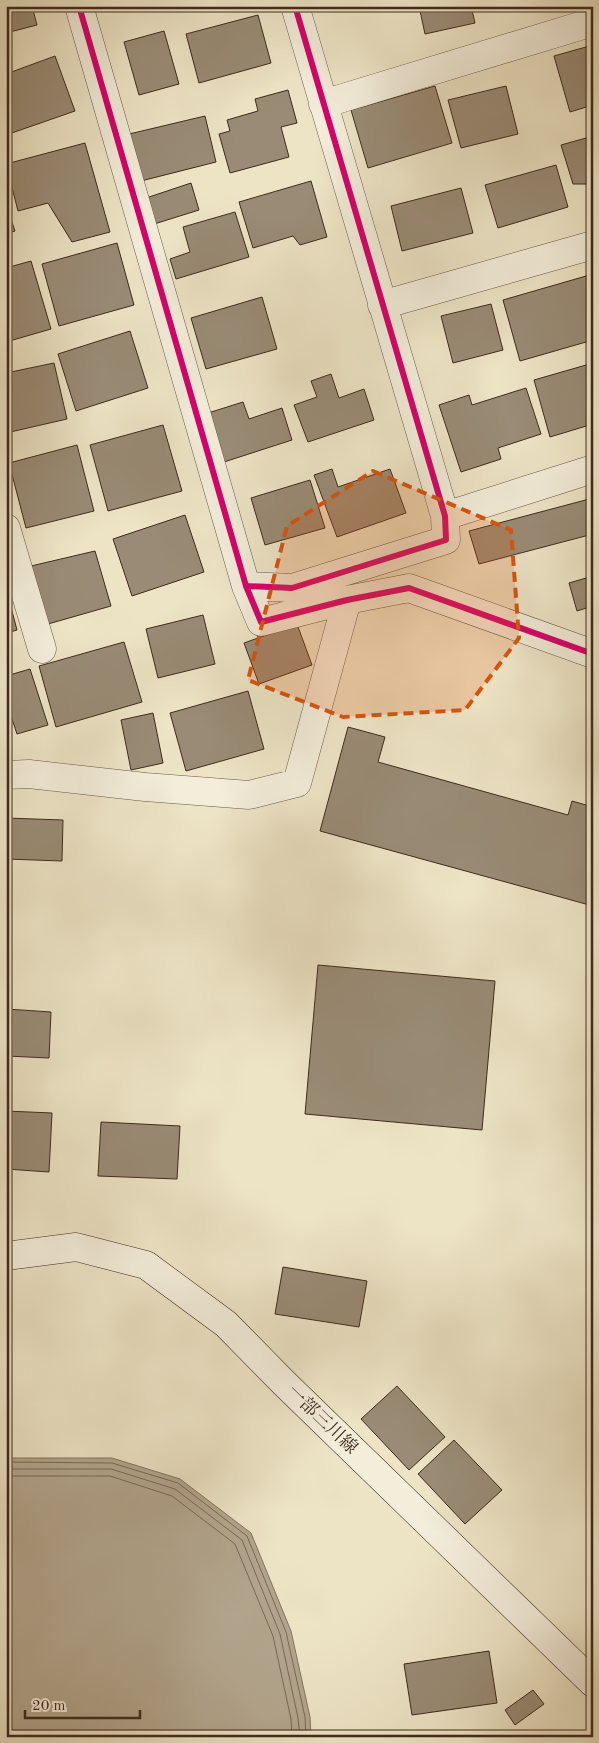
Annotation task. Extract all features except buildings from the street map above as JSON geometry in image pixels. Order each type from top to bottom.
[{"type":"street","points":[[79,6],[246,586],[262,622],[347,600],[409,588],[593,654]]},
{"type":"street","points":[[246,586],[292,588],[446,540],[445,516],[322,104],[295,6]]},
{"type":"street","points":[[322,104],[593,22]]},
{"type":"street","points":[[382,305],[593,245]]},
{"type":"street","points":[[445,516],[593,469]]},
{"type":"street","points":[[6,528],[42,648]]},
{"type":"street","points":[[6,775],[29,774],[145,787],[248,795],[297,783],[347,600]]},
{"type":"street","name":"一部三川線","points":[[6,1256],[76,1247],[146,1265],[226,1324],[284,1383],[593,1683]]},
{"type":"highlighted area","points":[[373,471],[511,530],[519,638],[465,710],[343,717],[248,680],[287,526]]},
{"type":"water","points":[[6,1458],[112,1458],[180,1479],[251,1533],[291,1631],[310,1717],[311,1737],[6,1737]]},
{"type":"cycle path","points":[[79,6],[246,586],[261,622],[347,600],[409,588],[593,654]]},
{"type":"cycle path","points":[[246,586],[292,588],[446,540],[445,516],[295,6]]}]
